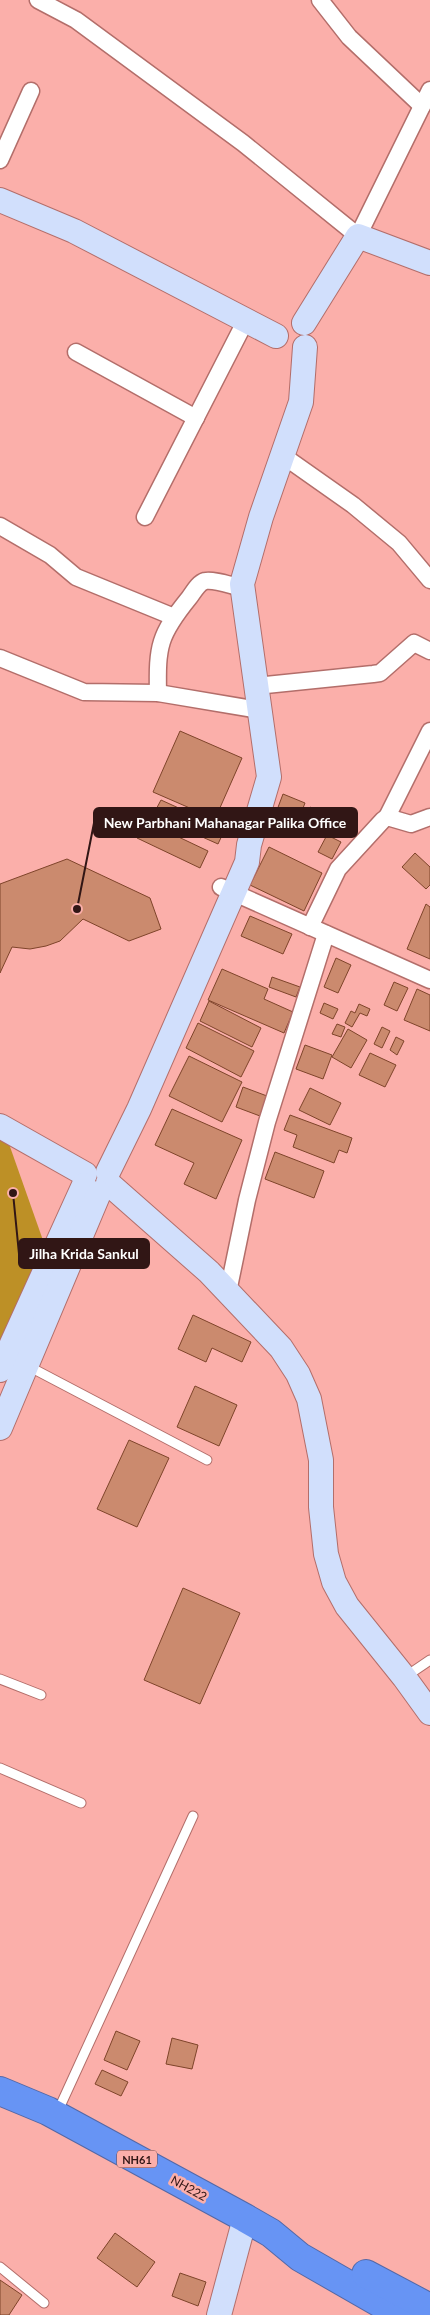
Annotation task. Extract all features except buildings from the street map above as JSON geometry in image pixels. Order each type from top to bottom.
[{"type":"highway","name":"NH222","points":[[0,2091],[56,2116],[245,2218],[271,2233],[300,2257],[401,2315]]},
{"type":"highway","name":"NH222","points":[[271,2233],[307,2241],[430,2308]]},
{"type":"street","points":[[38,0],[76,20],[244,143],[358,236],[430,263]]},
{"type":"street","points":[[320,0],[349,36],[422,106]]},
{"type":"street","points":[[304,323],[358,236],[430,90]]},
{"type":"street","points":[[0,160],[31,91]]},
{"type":"street","points":[[0,200],[74,231],[276,336]]},
{"type":"street","points":[[0,1370],[97,1179],[227,890],[235,858],[249,845],[269,777],[242,588],[260,517],[301,402],[305,347],[310,335],[304,323],[292,319],[286,320],[277,330],[278,342],[287,351],[300,351],[305,347]]},
{"type":"street","points":[[145,517],[246,320]]},
{"type":"street","points":[[76,352],[196,418]]},
{"type":"street","points":[[282,455],[399,542],[430,580]]},
{"type":"street","points":[[0,526],[50,555],[76,577],[174,617]]},
{"type":"street","points":[[158,693],[158,650],[174,617],[203,581],[242,588]]},
{"type":"street","points":[[256,686],[380,673],[414,643],[430,651]]},
{"type":"street","points":[[0,658],[84,692],[158,693],[259,710]]},
{"type":"street","points":[[310,927],[338,869],[387,817],[430,731]]},
{"type":"street","points":[[387,817],[411,824],[430,817]]},
{"type":"street","points":[[227,890],[430,980]]},
{"type":"street","points":[[228,1292],[247,1200],[267,1122],[326,934]]},
{"type":"street","points":[[0,1126],[97,1179],[209,1272],[281,1348],[298,1374],[309,1399],[321,1460],[321,1507],[326,1554],[334,1582],[347,1606],[404,1677],[430,1713]]},
{"type":"street","points":[[0,1428],[26,1366],[97,1179]]},
{"type":"street","points":[[219,2315],[245,2218]]},
{"type":"lane","points":[[26,1366],[207,1460]]},
{"type":"lane","points":[[404,1677],[430,1660]]},
{"type":"lane","points":[[0,1679],[41,1695]]},
{"type":"lane","points":[[0,1768],[81,1803]]},
{"type":"lane","points":[[56,2116],[193,1816]]},
{"type":"lane","points":[[0,2267],[44,2303]]},
{"type":"shaded area","points":[[0,1137],[8,1141],[45,1246],[0,1348]]},
{"type":"place","name":"New Parbhani Mahanagar Palika Office","points":[[77,909]]},
{"type":"place","name":"Jilha Krida Sankul","points":[[13,1193]]}]
